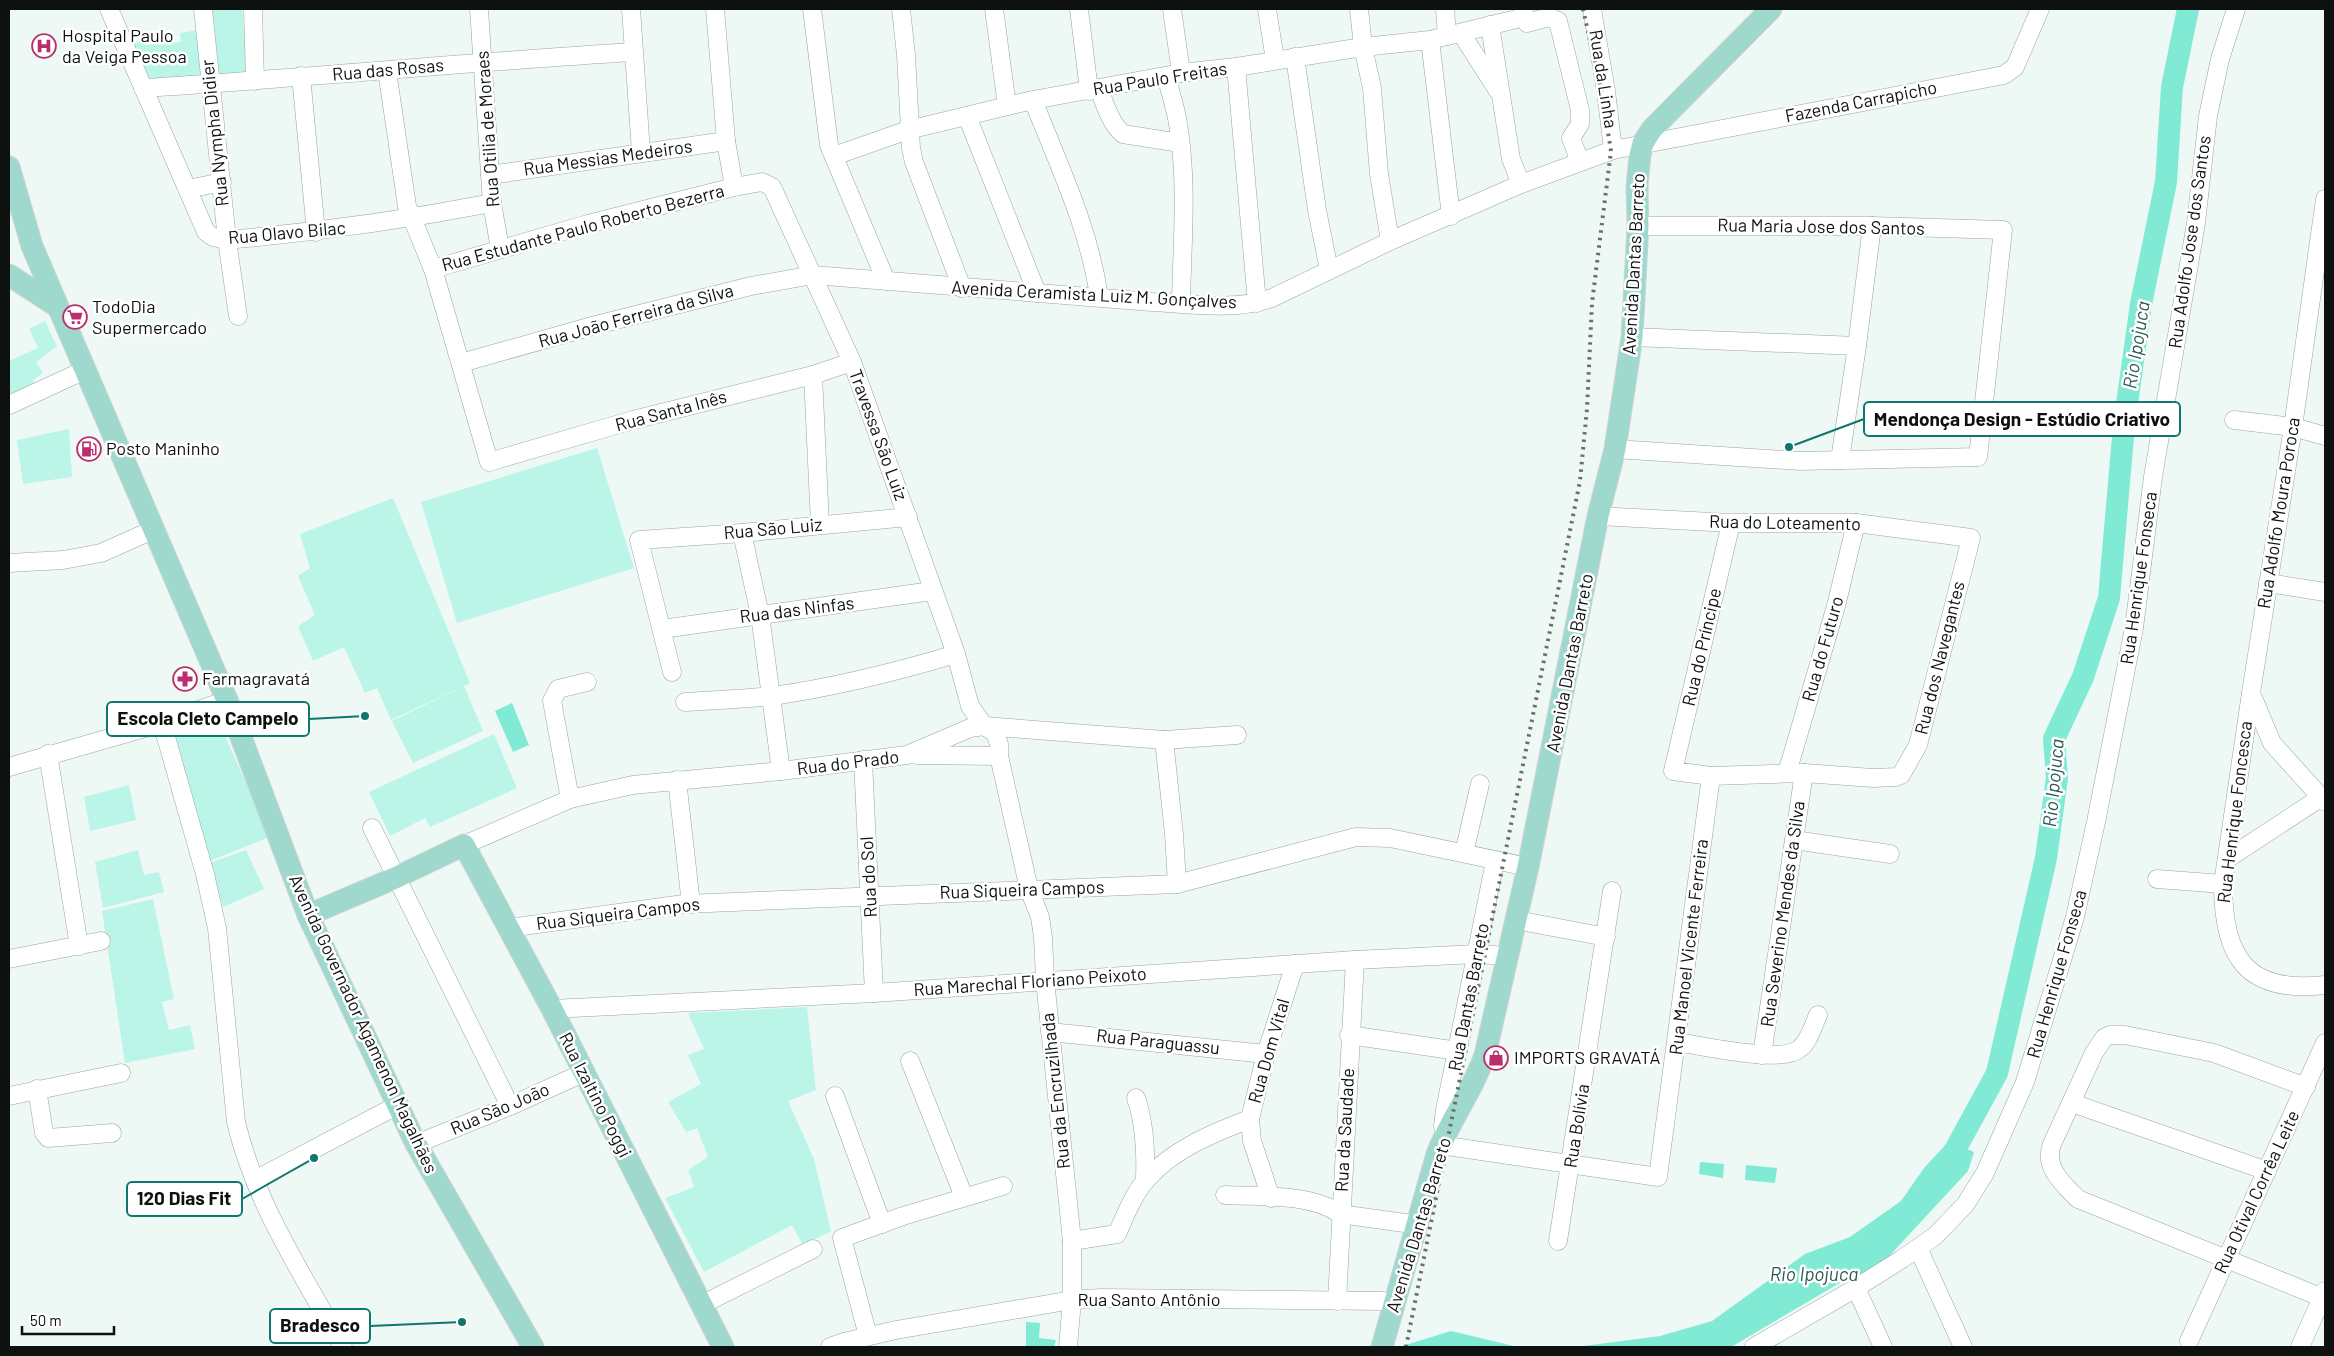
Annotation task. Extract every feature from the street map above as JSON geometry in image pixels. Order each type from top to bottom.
[{"type":"main road","name":"Avenida Dantas Barreto","points":[[1382,1347],[1443,1139],[1480,1069],[1490,1041],[1528,868],[1598,516],[1616,449],[1632,338],[1638,226],[1638,170],[1643,144],[1662,118],[1771,9]]},
{"type":"main road","name":"Avenida Governador Agamenon Magalhães","points":[[9,167],[32,246],[55,305],[155,529],[227,700],[308,915],[416,1144],[533,1347]]},
{"type":"main road","points":[[32,246],[25,264],[9,275],[55,305]]},
{"type":"main road","points":[[308,915],[396,878],[464,845]]},
{"type":"main road","name":"Rua Izaltino Poggi","points":[[464,845],[552,1009],[723,1347]]},
{"type":"street","name":"Rua Olavo Bilac","points":[[109,9],[206,232],[214,237],[226,240],[316,232],[492,204]]},
{"type":"street","name":"Rua Nympha Didier","points":[[203,9],[209,84],[222,182],[226,240],[238,316]]},
{"type":"street","points":[[253,9],[255,81]]},
{"type":"street","name":"Rua Otilia de Moraes","points":[[478,9],[492,204],[500,249]]},
{"type":"street","points":[[631,9],[632,52],[641,152]]},
{"type":"street","points":[[715,9],[726,141],[734,187]]},
{"type":"street","points":[[812,9],[825,128],[834,156],[886,281]]},
{"type":"street","points":[[900,9],[906,55],[908,130],[914,162],[962,288]]},
{"type":"street","points":[[994,9],[1007,106]]},
{"type":"street","points":[[1079,9],[1094,90],[1123,134],[1180,143]]},
{"type":"street","points":[[1172,9],[1173,75],[1180,143],[1183,212],[1180,303]]},
{"type":"street","points":[[1267,9],[1275,60]]},
{"type":"street","points":[[1359,9],[1363,47],[1372,88],[1375,136],[1390,241]]},
{"type":"street","points":[[1445,9],[1450,216]]},
{"type":"street","name":"Rua da Linha","points":[[1592,9],[1606,91],[1613,150]]},
{"type":"street","name":"Fazenda Carrapicho","points":[[1643,144],[2004,75],[2015,67],[2040,9]]},
{"type":"street","name":"Rua Adolfo Jose dos Santos","points":[[2153,477],[2196,223],[2208,116],[2220,59],[2236,9]]},
{"type":"street","name":"Rua Paulo Freitas","points":[[834,156],[908,130],[1033,100],[1173,75],[1446,36],[1490,25],[1524,13],[1527,23],[1553,17],[1560,26],[1580,110],[1580,124],[1571,138],[1580,162]]},
{"type":"street","points":[[1490,25],[1511,159],[1521,184]]},
{"type":"street","points":[[1446,36],[1501,96]]},
{"type":"street","name":"Rua das Rosas","points":[[143,88],[632,52]]},
{"type":"street","points":[[1295,57],[1316,210],[1329,270]]},
{"type":"street","points":[[1236,67],[1257,303]]},
{"type":"street","points":[[387,71],[403,188],[411,218],[433,269],[461,363]]},
{"type":"street","points":[[301,76],[316,232]]},
{"type":"street","points":[[1033,100],[1062,175],[1073,193],[1094,265],[1099,298]]},
{"type":"street","points":[[967,116],[1036,293]]},
{"type":"street","name":"Rua Messias Medeiros","points":[[490,176],[641,152],[726,141]]},
{"type":"street","name":"Avenida Ceramista Luiz M. Gonçalves","points":[[813,275],[1099,298],[1180,303],[1257,303],[1272,298],[1390,241],[1521,184],[1613,150],[1643,144]]},
{"type":"street","points":[[188,189],[222,182]]},
{"type":"street","name":"Travessa São Luiz","points":[[734,187],[762,182],[770,184],[813,275],[852,362],[956,654],[977,727]]},
{"type":"street","name":"Rua Estudante Paulo Roberto Bezerra","points":[[433,269],[500,249],[734,187]]},
{"type":"street","name":"Rua Adolfo Moura Poroca","points":[[2251,693],[2293,428],[2325,199]]},
{"type":"street","name":"Rua Maria Jose dos Santos","points":[[1638,226],[1872,226],[2003,230],[1978,457],[1840,460]]},
{"type":"street","points":[[1616,449],[1801,461],[1840,460],[1858,346],[1872,226]]},
{"type":"street","name":"Rua João Ferreira da Silva","points":[[461,363],[596,325],[741,289],[813,275]]},
{"type":"street","points":[[1632,338],[1858,346]]},
{"type":"street","name":"Rua Santa Inês","points":[[461,363],[489,462],[633,420],[813,375],[852,362]]},
{"type":"street","points":[[9,405],[85,370]]},
{"type":"street","points":[[813,375],[820,525]]},
{"type":"street","points":[[2234,420],[2293,428],[2325,436]]},
{"type":"street","name":"Rua Henrique Fonseca","points":[[1754,1347],[1856,1288],[1935,1236],[1965,1205],[1985,1173],[2025,1082],[2075,917],[2134,628],[2153,477]]},
{"type":"street","name":"Rua do Loteamento","points":[[1598,516],[1732,523],[1856,523],[1970,538]]},
{"type":"street","name":"Rua São Luiz","points":[[662,629],[639,540],[742,533],[908,517]]},
{"type":"street","name":"Rua do Príncipe","points":[[1711,776],[1673,771],[1732,523]]},
{"type":"street","name":"Rua do Futuro","points":[[1795,773],[1856,523]]},
{"type":"street","points":[[9,563],[63,560],[101,553],[155,529]]},
{"type":"street","points":[[742,533],[760,615],[781,771]]},
{"type":"street","name":"Rua dos Navegantes","points":[[1795,773],[1873,778],[1896,777],[1901,774],[1918,744],[1970,538]]},
{"type":"street","points":[[2268,583],[2325,592]]},
{"type":"street","name":"Rua das Ninfas","points":[[662,629],[932,591]]},
{"type":"street","points":[[662,629],[672,672]]},
{"type":"street","points":[[685,702],[772,696],[882,676],[956,654]]},
{"type":"street","points":[[570,799],[552,701],[558,689],[587,682]]},
{"type":"street","points":[[2227,859],[2323,800],[2272,743],[2251,693]]},
{"type":"street","name":"Rua Henrique Foncesca","points":[[2251,693],[2223,884],[2223,914],[2226,930],[2234,954],[2255,975],[2279,985],[2309,987],[2325,985]]},
{"type":"street","points":[[9,767],[48,754],[162,723],[227,700]]},
{"type":"street","points":[[162,723],[196,840],[214,914],[220,950],[236,1122],[241,1145],[265,1206],[343,1347]]},
{"type":"street","points":[[967,754],[977,727]]},
{"type":"street","name":"Rua do Prado","points":[[464,845],[570,799],[633,784],[781,771],[907,755],[977,727],[1164,740],[1237,735]]},
{"type":"street","name":"Rua da Encruzilhada","points":[[977,727],[995,733],[999,744],[999,756],[1030,889],[1040,917],[1043,937],[1045,980],[1072,1241],[1072,1300],[1068,1347]]},
{"type":"street","points":[[1164,740],[1174,834],[1177,884]]},
{"type":"street","points":[[48,754],[80,946]]},
{"type":"street","points":[[907,755],[967,754],[999,756]]},
{"type":"street","name":"Rua do Sol","points":[[863,760],[874,994]]},
{"type":"street","points":[[1711,776],[1795,773]]},
{"type":"street","name":"Rua Severino Mendes da Silva","points":[[1762,1055],[1794,840],[1795,773]]},
{"type":"street","name":"Rua Manoel Vicente Ferreira","points":[[1571,1164],[1658,1177],[1711,776]]},
{"type":"street","points":[[677,780],[691,904]]},
{"type":"street","points":[[1464,853],[1480,784]]},
{"type":"street","points":[[372,828],[510,1106]]},
{"type":"street","name":"Rua Siqueira Campos","points":[[508,928],[691,904],[1177,884],[1356,837],[1390,838],[1528,868]]},
{"type":"street","points":[[1794,840],[1890,854]]},
{"type":"street","name":"Rua Dantas Barreto","points":[[1443,1139],[1443,1122],[1496,861]]},
{"type":"street","points":[[2157,879],[2223,884]]},
{"type":"street","name":"Rua Bolívia","points":[[1558,1241],[1612,892]]},
{"type":"street","points":[[1516,920],[1606,937]]},
{"type":"street","points":[[9,959],[101,941]]},
{"type":"street","name":"Rua Marechal Floriano Peixoto","points":[[552,1009],[874,994],[1045,980],[1355,960],[1477,954],[1508,956]]},
{"type":"street","name":"Rua da Saudade","points":[[1337,1300],[1349,1035],[1355,960]]},
{"type":"street","name":"Rua Dom Vital","points":[[1072,1241],[1117,1234],[1145,1180],[1159,1167],[1197,1142],[1250,1119],[1266,1054],[1295,964]]},
{"type":"street","points":[[1677,1042],[1762,1055],[1786,1055],[1799,1050],[1806,1042],[1818,1015]]},
{"type":"street","name":"Rua Paraguassu","points":[[1050,1032],[1266,1054]]},
{"type":"street","points":[[1349,1035],[1458,1051]]},
{"type":"street","points":[[2300,1347],[2324,1294],[2227,1259],[2078,1199],[2054,1172],[2049,1158],[2052,1144],[2099,1043],[2110,1035],[2125,1035],[2214,1053],[2306,1086]]},
{"type":"street","name":"Rua Otival Corrêa Leite","points":[[2189,1342],[2325,1043]]},
{"type":"street","points":[[910,1061],[964,1197]]},
{"type":"street","points":[[9,1096],[122,1073]]},
{"type":"street","name":"Rua São João","points":[[416,1144],[510,1106],[583,1073]]},
{"type":"street","points":[[37,1089],[44,1133],[48,1138],[112,1133]]},
{"type":"street","points":[[835,1096],[882,1224]]},
{"type":"street","points":[[1136,1098],[1141,1116],[1145,1148],[1145,1180]]},
{"type":"street","points":[[2072,1103],[2267,1171]]},
{"type":"street","points":[[255,1180],[398,1105]]},
{"type":"street","points":[[1250,1119],[1252,1141],[1270,1198]]},
{"type":"street","points":[[1443,1139],[1571,1164]]},
{"type":"street","points":[[868,1336],[842,1238],[964,1197],[1003,1186]]},
{"type":"street","points":[[1226,1195],[1322,1204],[1340,1214],[1418,1225]]},
{"type":"street","points":[[1918,1248],[1963,1347]]},
{"type":"street","points":[[701,1305],[813,1249]]},
{"type":"street","points":[[1856,1288],[1883,1347]]},
{"type":"street","name":"Rua Santo Antônio","points":[[840,1345],[868,1336],[1072,1300],[1102,1298],[1383,1301]]},
{"type":"shaded area","points":[[208,9],[242,9],[248,75],[214,78]]},
{"type":"shaded area","points":[[199,30],[206,77],[147,82],[130,43],[148,41],[149,45],[181,42],[180,33]]},
{"type":"shaded area","points":[[45,321],[57,346],[36,362],[43,373],[33,380],[37,387],[9,400],[9,361],[38,348],[29,329]]},
{"type":"shaded area","points":[[69,429],[72,477],[23,484],[17,440]]},
{"type":"shaded area","points":[[597,448],[634,568],[457,623],[421,502]]},
{"type":"shaded area","points":[[393,498],[470,683],[391,720],[377,688],[365,693],[344,647],[313,661],[298,626],[315,615],[298,576],[310,568],[300,534]]},
{"type":"shaded area","points":[[464,686],[483,731],[413,763],[392,721]]},
{"type":"shaded area","points":[[205,714],[208,725],[218,720],[270,837],[207,862],[167,727]]},
{"type":"shaded area","points":[[494,734],[517,788],[430,827],[425,818],[390,836],[369,792]]},
{"type":"shaded area","points":[[129,785],[136,820],[90,831],[84,797]]},
{"type":"shaded area","points":[[138,850],[144,875],[159,872],[164,892],[103,908],[95,862]]},
{"type":"shaded area","points":[[246,850],[264,889],[223,907],[210,863]]},
{"type":"shaded area","points":[[153,899],[174,999],[162,1002],[169,1030],[190,1025],[195,1049],[125,1063],[102,911]]},
{"type":"shaded area","points":[[807,1007],[816,1090],[788,1101],[814,1159],[831,1231],[803,1245],[792,1225],[704,1272],[665,1198],[694,1187],[688,1170],[708,1157],[697,1128],[686,1132],[668,1102],[701,1084],[688,1055],[704,1049],[688,1013]]},
{"type":"water","points":[[512,703],[529,745],[513,752],[495,711]]},
{"type":"water","name":"Rio Ipojuca","points":[[1949,1141],[1974,1152],[1968,1171],[1881,1265],[1838,1284],[1731,1347],[1576,1347],[1660,1336],[1712,1321],[1805,1254],[1850,1237],[1901,1201],[1924,1168]]},
{"type":"water","points":[[1700,1162],[1724,1164],[1723,1178],[1699,1174]]},
{"type":"water","points":[[1746,1165],[1777,1168],[1775,1183],[1745,1180]]},
{"type":"water","points":[[1026,1322],[1040,1323],[1039,1338],[1056,1340],[1054,1347],[1026,1347]]},
{"type":"water","points":[[1451,1331],[1518,1347],[1399,1347]]},
{"type":"waterway","name":"Rio Ipojuca","points":[[1944,1170],[1997,1073],[2046,858],[2057,778],[2054,739],[2083,677],[2109,598],[2124,425],[2141,304],[2166,182],[2172,87],[2188,9]]},
{"type":"railway","points":[[1406,1347],[1580,481],[1587,409],[1592,303],[1611,151],[1601,89],[1583,9]]},
{"type":"place","name":"Hospital Paulo da Veiga Pessoa","points":[[44,46]]},
{"type":"place","name":"TodoDia Supermercado","points":[[75,317]]},
{"type":"place","name":"Mendonça Design - Estúdio Criativo","points":[[1789,447]]},
{"type":"place","name":"Posto Maninho","points":[[89,449]]},
{"type":"place","name":"Farmagravatá","points":[[185,679]]},
{"type":"place","name":"Escola Cleto Campelo","points":[[365,716]]},
{"type":"place","name":"IMPORTS GRAVATÁ","points":[[1496,1058]]},
{"type":"place","name":"120 Dias Fit","points":[[314,1158]]},
{"type":"place","name":"Bradesco","points":[[462,1322]]}]
